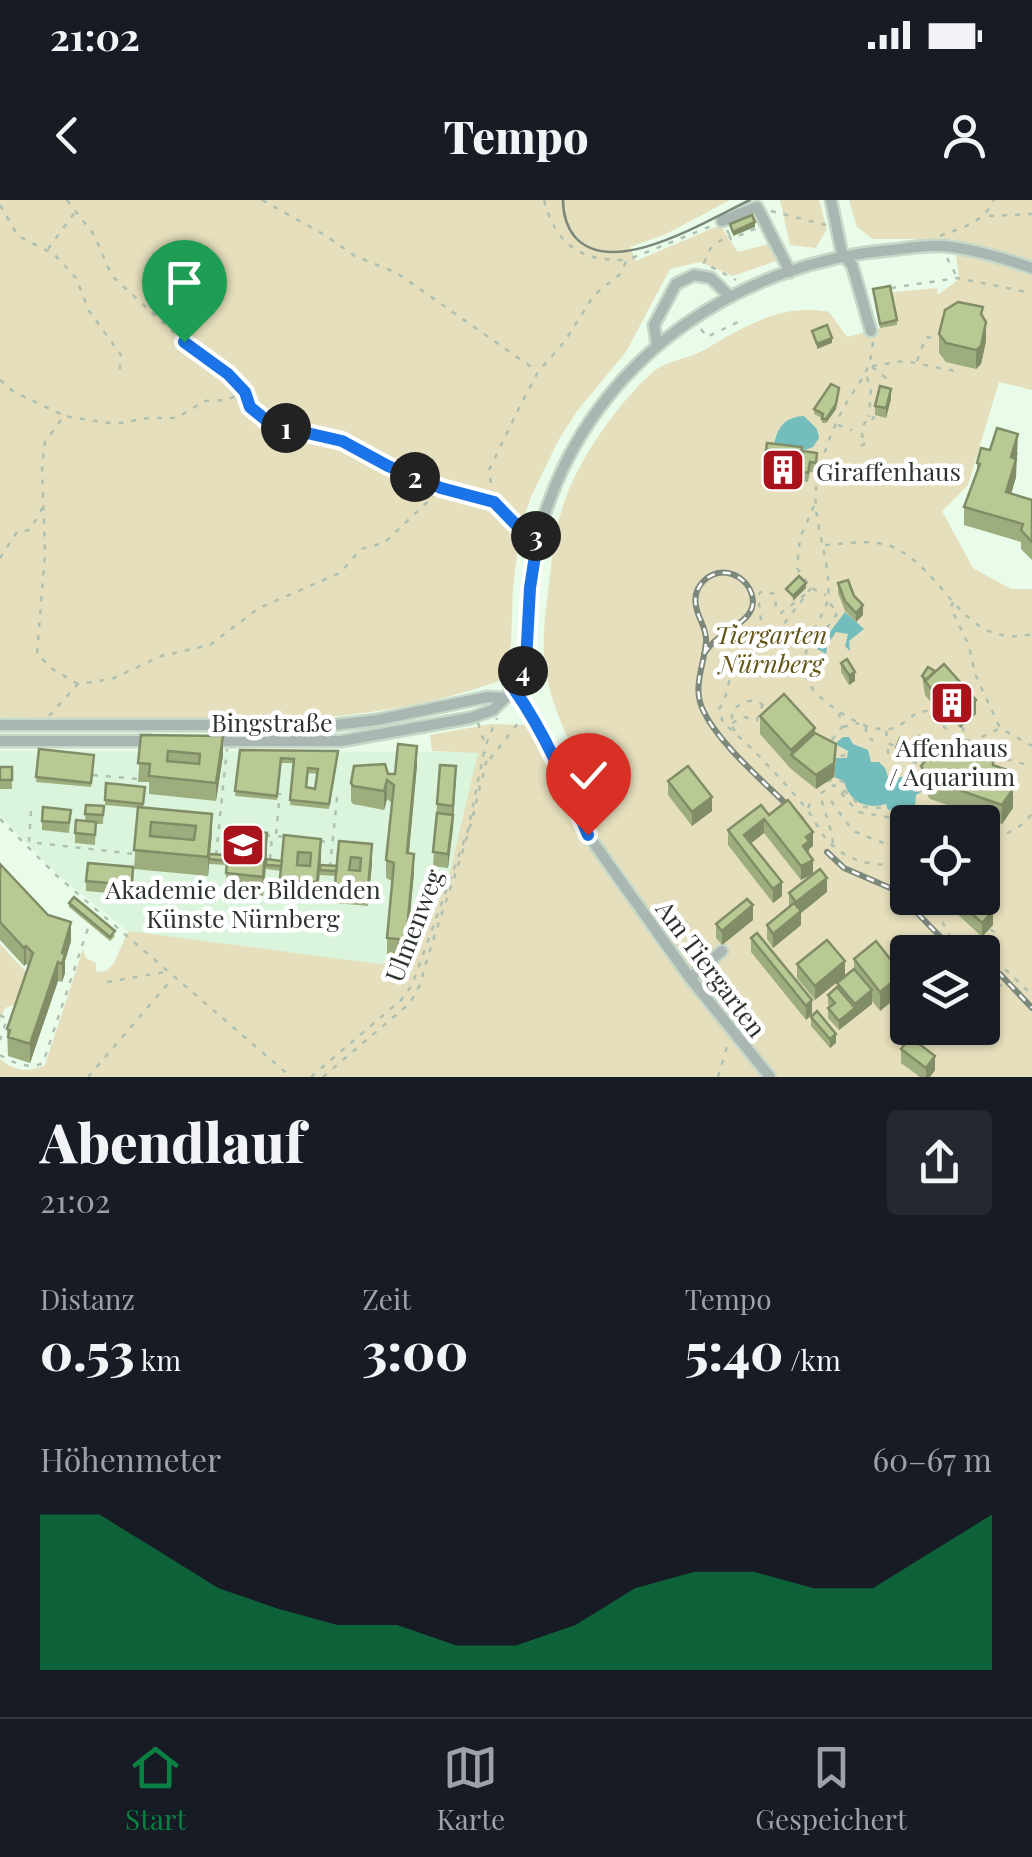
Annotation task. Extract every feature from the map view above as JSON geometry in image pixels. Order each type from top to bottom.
[{"type":"street","points":[[832,200],[842,254],[852,265],[871,331]]},
{"type":"street","points":[[726,228],[757,207],[790,272]]},
{"type":"street","points":[[514,689],[526,662],[530,588],[538,536],[558,478],[586,426],[625,376],[658,345],[730,297],[842,254],[938,246],[970,249],[1032,268]]},
{"type":"street","points":[[658,345],[654,324],[676,284],[694,275],[712,278],[730,297]]},
{"type":"street","name":"Bingstraße","points":[[191,741],[341,740],[423,727],[476,717],[492,710],[514,689]]},
{"type":"street","name":"Am Tiergarten","points":[[514,689],[528,709],[588,835],[690,978],[770,1077]]},
{"type":"street","name":"Bingstraße","points":[[0,725],[336,725],[488,697],[504,698]]},
{"type":"street","points":[[421,712],[423,727]]},
{"type":"street","points":[[0,741],[173,741]]},
{"type":"street","points":[[690,978],[722,951]]},
{"type":"path","points":[[67,200],[94,235],[112,276],[245,392],[250,407],[272,425],[342,441],[441,488],[494,502],[522,531],[538,536]]},
{"type":"path","points":[[262,200],[355,256],[397,273],[538,372]]},
{"type":"path","points":[[538,200],[544,202],[562,239],[580,254],[600,260],[627,260],[726,228]]},
{"type":"path","points":[[986,216],[994,200]]},
{"type":"path","points":[[0,205],[18,236],[47,250],[76,278],[89,310],[121,355],[119,377]]},
{"type":"path","points":[[757,207],[839,228]]},
{"type":"path","points":[[47,250],[75,212]]},
{"type":"path","points":[[958,278],[938,246],[940,236],[986,216],[1032,214]]},
{"type":"path","points":[[726,228],[731,239],[766,225]]},
{"type":"path","points":[[726,228],[704,263],[736,280]]},
{"type":"path","points":[[494,502],[489,470],[538,372],[565,341],[594,295],[618,275],[627,260]]},
{"type":"path","points":[[888,289],[958,278],[1032,293]]},
{"type":"path","points":[[701,329],[707,337],[744,319]]},
{"type":"path","points":[[828,596],[810,590],[797,568],[800,538],[814,504],[823,458],[848,399],[870,367],[874,342],[871,331]]},
{"type":"path","points":[[916,362],[926,337],[940,340]]},
{"type":"path","points":[[870,367],[905,361],[956,372]]},
{"type":"path","points":[[869,417],[874,419],[878,393],[886,378],[870,367]]},
{"type":"path","points":[[861,446],[867,442],[862,427],[869,417],[871,389],[866,376]]},
{"type":"path","points":[[0,380],[64,416],[116,424],[176,418],[204,401],[227,400],[245,392]]},
{"type":"path","points":[[871,389],[878,393]]},
{"type":"path","points":[[64,416],[45,442],[42,466],[45,553],[37,654],[78,684],[112,679],[161,656],[210,645],[260,608],[340,573],[361,549],[384,544],[441,488]]},
{"type":"path","points":[[837,425],[852,430]]},
{"type":"path","points":[[808,457],[823,458]]},
{"type":"path","points":[[814,504],[824,545],[828,596],[807,646],[803,672],[808,684],[817,696],[859,723],[885,730],[899,727],[922,710],[923,704]]},
{"type":"path","points":[[0,558],[18,532],[30,530],[44,506]]},
{"type":"path","points":[[824,545],[864,542],[892,546],[923,566],[987,632],[1005,638],[1032,634]]},
{"type":"path","points":[[810,590],[784,624],[779,641],[738,660],[730,674],[728,698],[719,710],[723,723],[807,810],[825,838],[840,852],[863,864],[890,866]]},
{"type":"path","points":[[772,646],[760,620],[758,595],[762,591],[775,594],[776,608],[781,613],[810,590]]},
{"type":"path","points":[[807,646],[816,643],[838,612],[827,602]]},
{"type":"path","points":[[954,602],[951,608],[1000,728],[1032,746]]},
{"type":"path","points":[[41,725],[78,684]]},
{"type":"path","points":[[485,746],[504,698]]},
{"type":"path","points":[[738,735],[731,723],[733,708],[750,698],[763,705],[776,720]]},
{"type":"path","points":[[731,723],[744,717],[758,720],[763,705]]},
{"type":"path","points":[[481,767],[528,709]]},
{"type":"path","points":[[922,710],[970,743]]},
{"type":"path","points":[[839,711],[842,727]]},
{"type":"path","name":"Ulmenweg","points":[[323,1077],[410,1003],[420,985],[471,830],[488,762],[476,717]]},
{"type":"path","points":[[832,740],[842,727],[859,723]]},
{"type":"path","points":[[866,726],[866,735],[873,742]]},
{"type":"path","points":[[962,726],[978,752]]},
{"type":"path","points":[[970,743],[1000,728]]},
{"type":"path","points":[[885,730],[888,754]]},
{"type":"path","points":[[215,862],[228,741]]},
{"type":"path","points":[[888,743],[898,747]]},
{"type":"path","name":"Ulmenweg","points":[[311,1077],[401,1000],[412,984],[468,830],[485,746]]},
{"type":"path","points":[[834,779],[834,758],[845,755]]},
{"type":"path","points":[[995,756],[1032,766]]},
{"type":"path","points":[[900,757],[930,768]]},
{"type":"path","points":[[828,759],[828,783]]},
{"type":"path","points":[[92,775],[138,779]]},
{"type":"path","points":[[779,780],[784,778]]},
{"type":"path","points":[[834,779],[820,794],[834,845]]},
{"type":"path","points":[[834,779],[843,782],[843,798]]},
{"type":"path","points":[[828,783],[838,788],[858,812],[890,818]]},
{"type":"path","points":[[844,790],[861,807],[882,808]]},
{"type":"path","points":[[269,867],[280,793]]},
{"type":"path","points":[[330,873],[337,798],[331,797]]},
{"type":"path","points":[[807,810],[812,798]]},
{"type":"path","points":[[830,801],[853,831],[886,844],[890,842]]},
{"type":"path","points":[[850,806],[854,801]]},
{"type":"path","points":[[874,809],[876,816]]},
{"type":"path","points":[[31,812],[28,842],[135,854]]},
{"type":"path","points":[[1000,836],[1030,822],[1032,813]]},
{"type":"path","points":[[0,818],[56,875],[291,1077]]},
{"type":"path","points":[[254,833],[295,838]]},
{"type":"path","points":[[314,840],[333,842]]},
{"type":"path","points":[[0,1055],[36,1067],[43,1063],[88,928]]},
{"type":"path","points":[[990,929],[994,935]]},
{"type":"path","points":[[1000,968],[1032,996]]},
{"type":"path","points":[[108,982],[166,972]]},
{"type":"path","points":[[88,1077],[172,978]]},
{"type":"path","points":[[0,1015],[8,1019],[0,1040]]},
{"type":"path","points":[[718,1077],[732,1029]]},
{"type":"shaded area","name":"Akademie der Bildenden Künste Nürnberg","points":[[0,751],[479,752],[448,880],[409,969],[128,931],[57,874],[0,816]]},
{"type":"green space","points":[[0,200],[730,200],[666,234],[630,247],[636,261],[720,225],[738,252],[769,244],[776,261],[733,276],[700,262],[670,269],[626,352],[577,411],[558,441],[531,497],[521,525],[511,645],[499,681],[439,699],[316,718],[189,722],[0,717]]},
{"type":"green space","points":[[780,200],[819,200],[827,229],[816,248],[790,245]]},
{"type":"green space","name":"Tiergarten Nürnberg","points":[[849,200],[1032,200],[1032,390],[999,382],[968,485],[942,511],[973,568],[1011,589],[1032,589],[1032,1077],[0,1077],[0,1059],[22,1069],[45,1065],[83,949],[86,958],[96,963],[96,972],[106,971],[114,963],[128,931],[409,968],[448,880],[478,753],[432,751],[430,735],[491,724],[527,725],[572,818],[599,801],[558,713],[544,660],[553,550],[568,491],[612,416],[659,368],[696,354],[763,319],[795,311],[829,312],[847,337],[880,328],[873,294],[937,288],[938,295],[959,279],[954,239],[873,239],[857,227]]},
{"type":"green space","points":[[0,944],[28,974],[18,1003],[5,1008],[0,1021]]},
{"type":"water","points":[[804,416],[817,429],[819,438],[813,447],[805,450],[774,445],[783,424]]},
{"type":"water","points":[[845,612],[864,629],[849,641],[850,651],[845,646],[848,634],[836,632],[826,654],[817,649]]},
{"type":"water","points":[[849,737],[853,744],[868,750],[871,762],[879,762],[885,768],[889,780],[909,775],[913,781],[922,782],[911,787],[915,792],[923,791],[916,795],[915,805],[890,805],[888,810],[886,804],[866,805],[854,799],[844,781],[834,777],[836,758],[847,758],[848,751],[835,744]]},
{"type":"building","points":[[752,215],[755,222],[733,232],[730,224]]},
{"type":"building","points":[[890,286],[897,320],[880,324],[873,289]]},
{"type":"building","points":[[958,302],[983,307],[981,314],[986,322],[981,346],[976,350],[946,343],[939,334],[945,310]]},
{"type":"building","points":[[827,325],[832,338],[817,344],[812,331]]},
{"type":"building","points":[[831,384],[839,388],[836,404],[822,419],[823,414],[814,409]]},
{"type":"building","points":[[880,386],[891,389],[886,408],[875,406]]},
{"type":"building","points":[[997,428],[1018,434],[1011,457],[1016,459],[1006,492],[1032,500],[1032,542],[1021,530],[1023,524],[964,507],[980,464],[977,463],[981,448],[990,450]]},
{"type":"building","points":[[767,443],[802,447],[799,469],[764,465]]},
{"type":"building","points":[[802,451],[817,453],[816,463],[810,462],[808,473],[799,471]]},
{"type":"building","points":[[799,576],[806,583],[793,596],[786,589]]},
{"type":"building","points":[[848,580],[854,596],[863,605],[856,613],[845,601],[838,583]]},
{"type":"building","points":[[847,659],[855,672],[849,675],[841,663]]},
{"type":"building","points":[[944,664],[976,700],[960,714],[925,681]]},
{"type":"building","points":[[928,667],[935,671],[926,680],[922,676]]},
{"type":"building","points":[[784,694],[815,728],[791,750],[760,716]]},
{"type":"building","points":[[815,733],[836,744],[834,763],[816,775],[791,755]]},
{"type":"building","points":[[141,735],[223,736],[216,783],[149,776],[150,764],[138,763]],"holes":[[[168,751],[200,754],[199,764],[167,761]]]},
{"type":"building","points":[[919,736],[949,747],[945,758],[932,753],[927,759],[896,748],[900,738],[916,744]]},
{"type":"building","points":[[963,740],[993,750],[993,765],[1010,771],[1009,788],[1013,789],[1002,805],[930,780],[921,766],[932,753],[948,759]]},
{"type":"building","points":[[398,744],[417,746],[407,853],[414,854],[406,940],[387,938],[394,863],[386,860],[394,785],[387,780],[384,791],[351,783],[354,766],[385,764],[388,774],[395,774]]},
{"type":"building","points":[[39,749],[94,755],[91,783],[36,777]]},
{"type":"building","points":[[240,750],[338,751],[329,804],[290,800],[294,759],[281,758],[277,796],[235,791]],"holes":[[[308,768],[318,769],[315,789],[306,787]]]},
{"type":"building","points":[[440,765],[456,766],[453,806],[437,804]]},
{"type":"building","points":[[688,766],[712,797],[692,812],[668,781]]},
{"type":"building","points":[[0,767],[12,767],[12,780],[0,780]]},
{"type":"building","points":[[106,783],[145,787],[143,804],[105,800]]},
{"type":"building","points":[[788,800],[813,832],[803,846],[813,860],[801,866],[764,819],[744,835],[782,882],[773,889],[728,830],[761,805],[769,815]]},
{"type":"building","points":[[86,805],[104,806],[103,815],[85,814]]},
{"type":"building","points":[[43,807],[71,810],[69,823],[42,821]]},
{"type":"building","points":[[138,807],[212,814],[208,857],[134,850]],"holes":[[[151,822],[196,826],[194,840],[150,836]]]},
{"type":"building","points":[[437,813],[453,815],[448,854],[433,852]]},
{"type":"building","points":[[76,820],[96,822],[95,835],[75,833]]},
{"type":"building","points":[[230,830],[267,833],[263,877],[226,873]],"holes":[[[243,846],[256,847],[255,861],[242,860]]]},
{"type":"building","points":[[284,835],[321,839],[317,882],[280,878]],"holes":[[[298,852],[311,853],[310,866],[297,865]]]},
{"type":"building","points":[[339,841],[372,844],[368,887],[335,884]],"holes":[[[351,857],[361,858],[360,871],[349,870]]]},
{"type":"building","points":[[209,854],[227,855],[227,861],[209,859]]},
{"type":"building","points":[[266,859],[282,861],[281,866],[266,865]]},
{"type":"building","points":[[88,863],[133,867],[132,885],[86,881]]},
{"type":"building","points":[[0,864],[48,915],[71,922],[62,964],[58,962],[30,1044],[8,1037],[7,1029],[33,953],[0,922]]},
{"type":"building","points":[[320,865],[337,866],[336,871],[320,870]]},
{"type":"building","points":[[820,869],[827,878],[796,902],[789,893]]},
{"type":"building","points":[[74,897],[115,931],[110,937],[69,903]]},
{"type":"building","points":[[747,899],[753,905],[722,931],[716,924]]},
{"type":"building","points":[[794,903],[801,911],[773,934],[767,925]]},
{"type":"building","points":[[973,915],[989,915],[982,923]]},
{"type":"building","points":[[757,933],[812,1000],[806,1006],[751,938]]},
{"type":"building","points":[[827,940],[845,961],[815,986],[797,964]]},
{"type":"building","points":[[876,941],[890,959],[890,984],[880,992],[854,959]]},
{"type":"building","points":[[854,969],[872,990],[855,1004],[837,983]]},
{"type":"building","points":[[837,987],[855,1008],[839,1021],[828,1008],[835,1003],[828,995]]},
{"type":"building","points":[[817,1011],[836,1034],[830,1039],[811,1017]]},
{"type":"building","points":[[904,1045],[921,1045],[935,1056],[926,1068],[901,1049]]},
{"type":"tram line","points":[[563,200],[566,219],[575,237],[592,249],[613,252],[661,242],[750,200]]},
{"type":"railway","points":[[704,654],[710,645],[751,611],[749,588],[732,574],[708,577],[699,586],[695,599],[706,637],[699,685],[700,701],[721,738],[801,819]]},
{"type":"railway","points":[[827,852],[844,868],[895,890],[939,935]]},
{"type":"railway","points":[[1000,974],[1032,1008]]},
{"type":"place","name":"Giraffenhaus","points":[[783,470]]},
{"type":"place","name":"Affenhaus / Aquarium","points":[[952,703]]},
{"type":"place","name":"Akademie der Bildenden Künste Nürnberg","points":[[243,845]]},
{"type":"route","points":[[184,342],[228,374],[245,392],[250,407],[261,419],[342,441],[441,488],[494,502],[522,531],[538,536],[530,588],[526,662],[514,689],[567,784],[588,835]]}]
